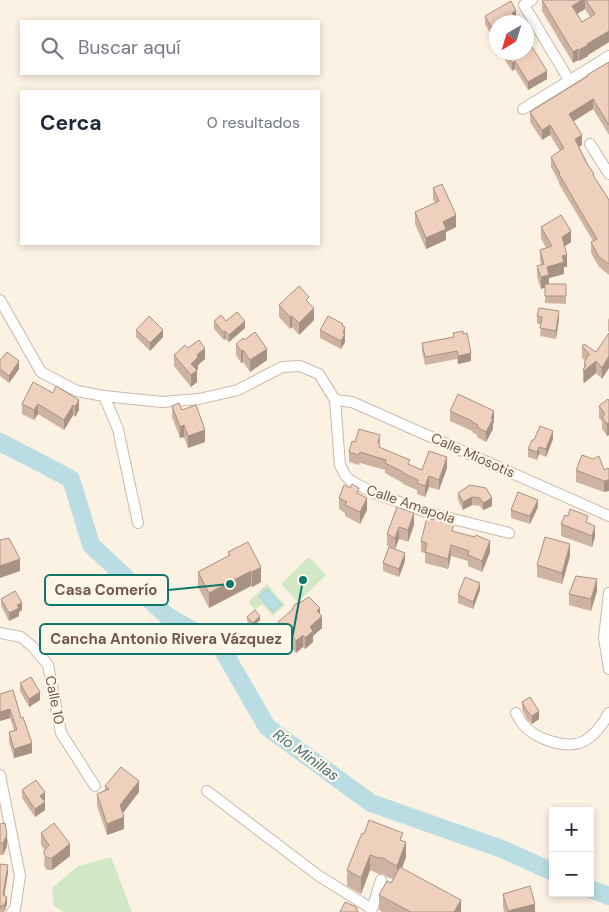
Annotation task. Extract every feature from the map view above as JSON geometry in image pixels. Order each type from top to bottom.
[{"type":"street","points":[[528,2],[569,80]]},
{"type":"street","points":[[523,109],[609,56]]},
{"type":"street","points":[[590,144],[606,162],[609,174]]},
{"type":"street","name":"Calle Amapola","points":[[0,300],[42,372],[77,391],[162,402],[199,398],[238,390],[282,367],[300,366],[319,374],[335,400],[340,465],[345,475],[351,481],[374,493],[429,513],[509,533]]},
{"type":"street","points":[[104,396],[118,429],[138,523]]},
{"type":"street","name":"Calle Miosotis","points":[[335,400],[352,402],[609,516]]},
{"type":"street","points":[[609,593],[604,638],[609,670]]},
{"type":"street","name":"Calle 10","points":[[0,633],[21,637],[33,647],[48,665],[61,733],[95,786]]},
{"type":"street","points":[[516,713],[522,724],[532,732],[550,742],[568,744],[586,740],[604,722],[609,713]]},
{"type":"street","points":[[0,775],[20,876],[15,909],[12,912]]},
{"type":"street","points":[[207,791],[319,876],[372,911],[381,880]]},
{"type":"green space","points":[[309,557],[326,575],[298,602],[281,584]]},
{"type":"green space","points":[[267,584],[285,605],[273,616],[262,604],[255,610],[248,602]]},
{"type":"green space","points":[[111,857],[132,912],[64,912],[54,906],[52,888],[78,866]]},
{"type":"water","points":[[267,589],[281,605],[273,612],[259,596]]},
{"type":"building","points":[[542,0],[582,0],[572,6],[582,22],[595,14],[586,0],[609,0],[609,31],[588,45],[573,52]]},
{"type":"building","points":[[511,1],[516,11],[512,13],[513,15],[489,15],[489,23],[485,16]]},
{"type":"building","points":[[534,50],[547,71],[528,82],[515,61],[512,63],[510,60],[534,60]]},
{"type":"building","points":[[609,62],[609,125],[593,99],[569,114],[582,135],[575,139],[593,175],[609,200],[609,264],[599,257],[591,242],[597,239],[551,157],[564,148],[550,125],[542,130],[530,112]]},
{"type":"building","points":[[442,184],[456,215],[443,222],[446,229],[426,238],[415,212],[439,201],[433,188]]},
{"type":"building","points":[[561,215],[571,231],[562,237],[567,255],[562,256],[564,262],[547,267],[549,275],[541,277],[537,266],[544,264],[540,250],[552,246],[541,227]]},
{"type":"building","points":[[545,284],[566,284],[566,296],[545,296]]},
{"type":"building","points":[[299,286],[309,297],[306,300],[314,308],[299,323],[292,316],[290,317],[279,305]]},
{"type":"building","points":[[539,308],[559,311],[556,331],[540,328],[542,317],[537,316]]},
{"type":"building","points":[[237,312],[245,321],[229,335],[225,331],[224,333],[214,321],[221,315],[226,321]]},
{"type":"building","points":[[149,316],[163,330],[150,343],[136,330]]},
{"type":"building","points":[[328,316],[345,327],[343,333],[345,334],[341,341],[320,330]]},
{"type":"building","points":[[463,331],[463,334],[467,333],[471,353],[458,356],[457,351],[425,357],[422,343],[454,337],[453,333]]},
{"type":"building","points":[[255,332],[267,349],[250,360],[236,344]]},
{"type":"building","points":[[609,333],[609,356],[602,368],[596,361],[584,371],[586,365],[584,363],[590,355],[582,346],[584,344],[596,352]]},
{"type":"building","points":[[199,340],[205,348],[191,364],[197,370],[191,375],[174,355],[185,345],[188,348]]},
{"type":"building","points":[[7,352],[19,361],[9,376],[0,369],[0,360]]},
{"type":"building","points":[[33,382],[53,393],[56,386],[79,400],[75,407],[73,405],[64,420],[38,404],[34,410],[22,404]]},
{"type":"building","points":[[458,394],[494,411],[491,418],[493,419],[486,432],[477,427],[478,425],[472,421],[450,411]]},
{"type":"building","points":[[608,399],[609,423],[607,424],[602,417],[605,414],[599,406]]},
{"type":"building","points":[[179,403],[182,410],[196,405],[205,430],[188,436],[184,425],[180,427],[172,406]]},
{"type":"building","points":[[540,426],[553,431],[546,449],[539,447],[537,452],[528,449]]},
{"type":"building","points":[[359,429],[380,435],[379,447],[410,460],[408,464],[422,470],[429,451],[447,457],[439,480],[429,476],[425,486],[417,483],[418,480],[385,463],[386,460],[360,452],[359,455],[349,452],[352,441],[355,442]]},
{"type":"building","points":[[582,455],[593,459],[599,456],[604,470],[609,469],[609,480],[604,481],[576,470]]},
{"type":"building","points":[[352,484],[359,488],[357,493],[367,498],[360,512],[345,505],[347,502],[339,498],[344,485],[350,488]]},
{"type":"building","points":[[470,485],[486,488],[492,498],[483,503],[480,498],[472,497],[463,502],[458,493]]},
{"type":"building","points":[[518,492],[538,500],[530,516],[511,510]]},
{"type":"building","points":[[397,507],[414,513],[408,530],[399,527],[395,538],[387,534]]},
{"type":"building","points":[[570,509],[588,516],[586,522],[595,526],[592,536],[561,524],[565,515],[568,516]]},
{"type":"building","points":[[427,518],[454,523],[452,531],[475,537],[476,535],[490,541],[482,561],[468,555],[469,551],[451,545],[448,559],[425,552],[427,543],[421,541]]},
{"type":"building","points":[[545,537],[570,544],[562,573],[537,565]]},
{"type":"building","points":[[9,538],[20,559],[0,566],[0,540]]},
{"type":"building","points":[[248,542],[261,567],[209,593],[198,572],[230,555],[228,552]]},
{"type":"building","points":[[389,547],[405,553],[399,569],[383,563]]},
{"type":"building","points":[[576,576],[597,579],[591,599],[569,594]]},
{"type":"building","points":[[465,577],[480,583],[473,602],[458,595]]},
{"type":"building","points":[[15,591],[22,603],[17,605],[19,608],[9,613],[1,599]]},
{"type":"building","points":[[309,597],[320,608],[317,611],[322,616],[310,627],[313,631],[305,638],[303,635],[296,641],[278,622],[292,610],[295,604]]},
{"type":"building","points":[[255,610],[260,616],[253,623],[247,617]]},
{"type":"building","points":[[31,677],[40,692],[29,699],[20,683]]},
{"type":"building","points":[[13,690],[21,718],[23,717],[32,743],[14,749],[9,732],[17,730],[10,709],[0,712],[0,694]]},
{"type":"building","points":[[530,697],[539,711],[532,716],[522,702]]},
{"type":"building","points":[[121,767],[139,781],[120,805],[124,817],[107,824],[97,794],[109,789],[105,786]]},
{"type":"building","points":[[36,780],[45,792],[40,796],[45,802],[35,809],[22,790]]},
{"type":"building","points":[[369,820],[403,833],[400,840],[406,842],[397,866],[384,858],[370,855],[361,878],[347,870]]},
{"type":"building","points":[[5,823],[7,835],[3,843],[0,843],[0,824]]},
{"type":"building","points":[[54,823],[70,844],[52,858],[47,858],[44,851],[49,845],[41,833]]},
{"type":"building","points":[[0,864],[8,865],[3,895],[7,897],[4,906],[2,905],[0,909]]},
{"type":"building","points":[[400,867],[461,900],[454,912],[411,912],[379,895],[387,881],[391,883]]},
{"type":"building","points":[[530,886],[535,904],[508,911],[503,894]]},
{"type":"building","points":[[345,902],[356,907],[358,912],[340,912]]},
{"type":"waterway","name":"Río Minillas","points":[[0,442],[71,479],[91,545],[166,615],[221,647],[267,727],[371,803],[502,849],[549,870]]},
{"type":"waterway","name":"Río Minillas","points":[[594,890],[609,896]]},
{"type":"place","name":"Cancha Antonio Rivera Vázquez","points":[[303,580]]},
{"type":"place","name":"Casa Comerío","points":[[230,584]]}]
